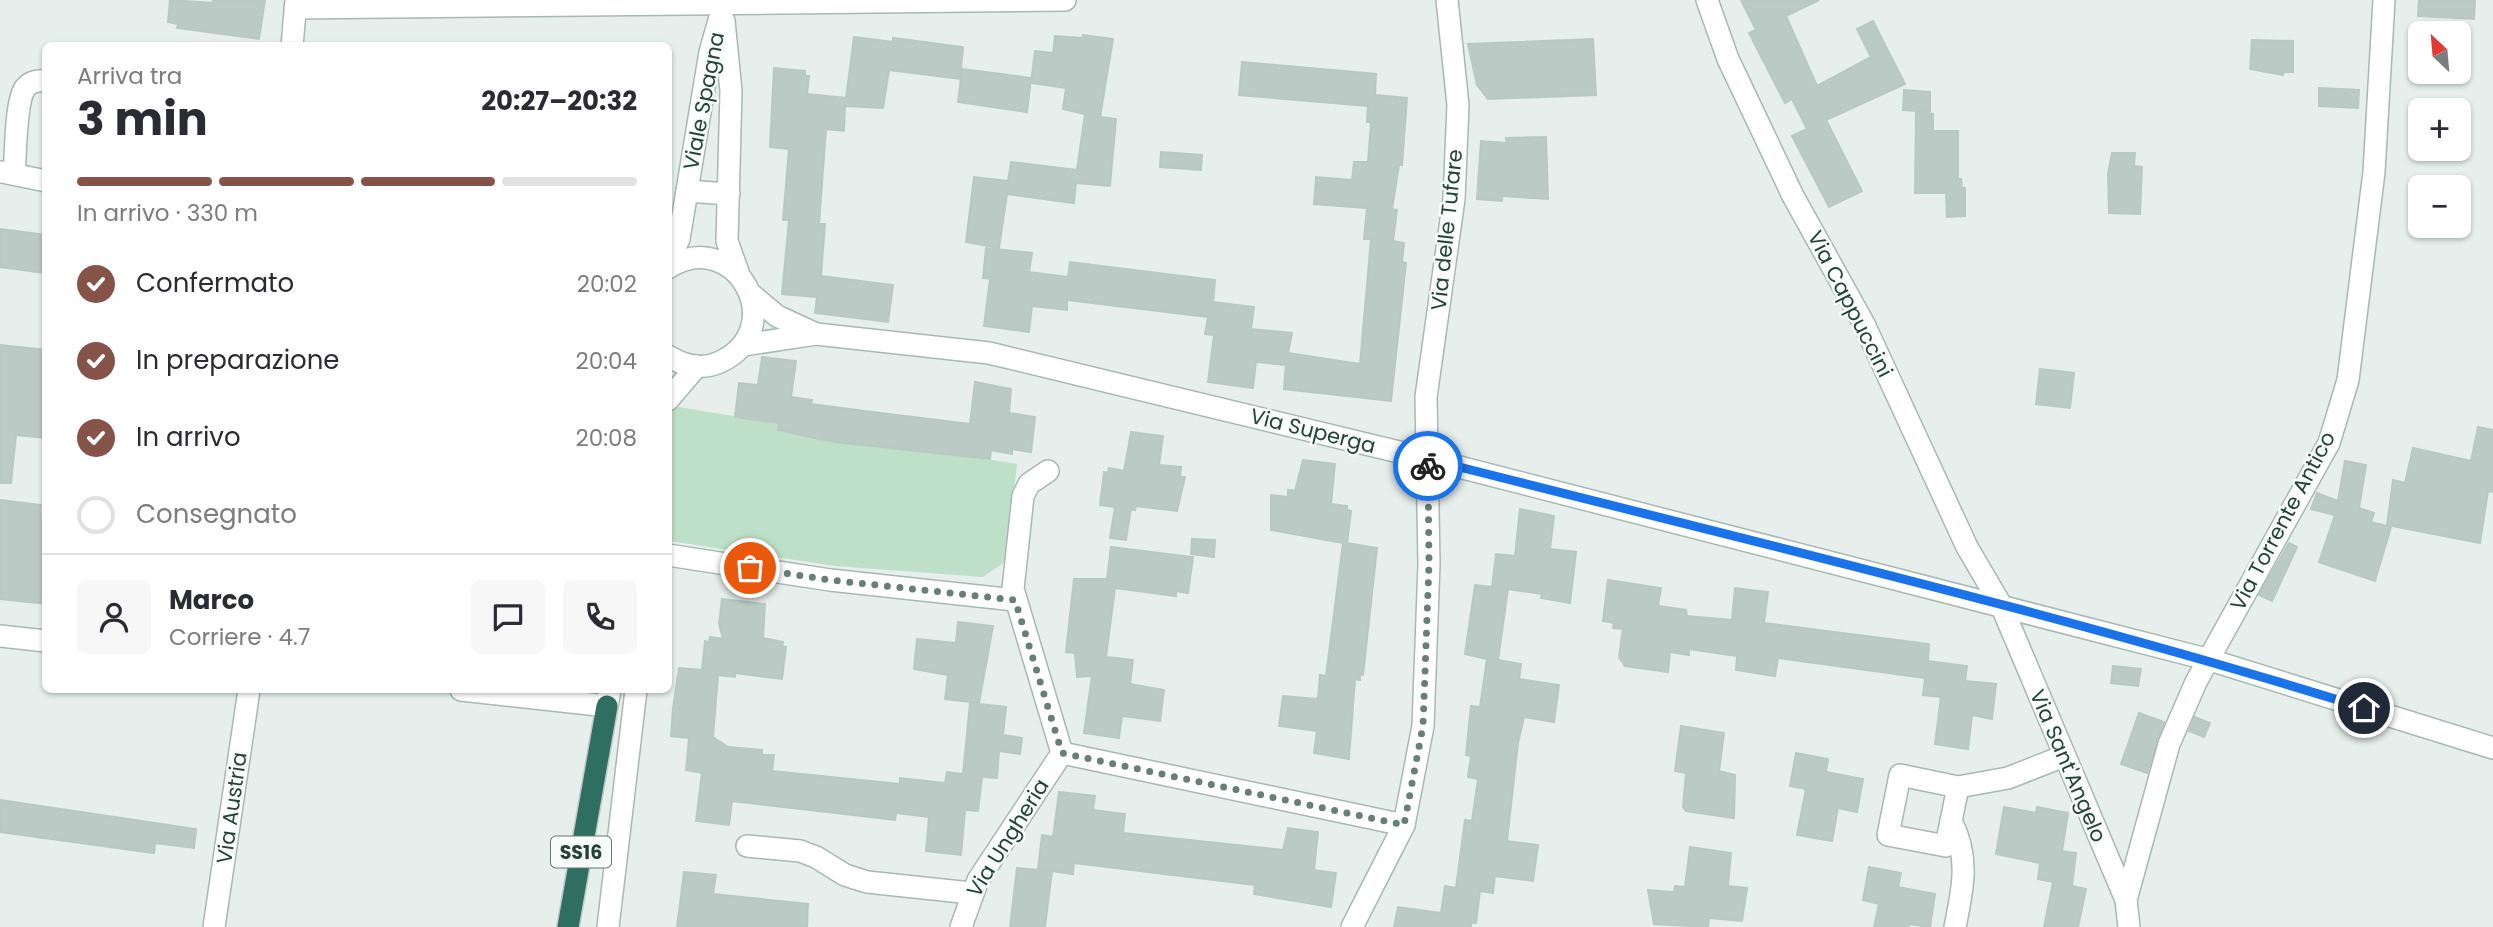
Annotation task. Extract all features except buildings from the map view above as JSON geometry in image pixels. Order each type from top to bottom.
[{"type":"highway","name":"SS16","points":[[568,927],[608,698]]},
{"type":"highway","name":"SS16","points":[[572,904],[574,927]]},
{"type":"street","points":[[292,42],[295,4],[724,5],[1065,0]]},
{"type":"street","name":"Via delle Tufare","points":[[1352,927],[1404,825],[1423,726],[1429,564],[1426,397],[1454,199],[1456,157],[1456,70],[1447,0]]},
{"type":"street","name":"Via Cappuccini","points":[[1707,0],[1728,59],[1793,196],[1864,324],[1967,547],[2001,605]]},
{"type":"street","name":"Via Torrente Antico","points":[[2126,900],[2169,744],[2196,682],[2239,602],[2292,514],[2329,443],[2348,380],[2374,172],[2384,0]]},
{"type":"street","name":"Viale Spagna","points":[[672,256],[679,239],[710,52],[724,5]]},
{"type":"street","name":"Viale Spagna","points":[[724,5],[731,91],[727,241],[738,272],[752,295]]},
{"type":"street","points":[[42,81],[37,80],[25,88],[7,173],[42,180]]},
{"type":"street","name":"Viale Spagna","points":[[687,191],[729,194]]},
{"type":"street","points":[[672,264],[691,258],[706,258],[720,261],[738,272]]},
{"type":"street","points":[[672,357],[697,366],[715,364],[731,357],[744,345],[754,318],[752,295]]},
{"type":"street","name":"Via Superga","points":[[752,295],[777,316],[816,334]]},
{"type":"street","name":"Via Superga","points":[[744,345],[816,334],[989,353],[1428,459],[2001,605],[2210,660],[2493,748]]},
{"type":"street","points":[[672,395],[697,366]]},
{"type":"street","points":[[1048,471],[1029,484],[1023,496],[1013,578],[1015,600],[1062,753],[1404,825]]},
{"type":"street","points":[[672,556],[830,580],[1015,600]]},
{"type":"street","name":"Via Sant'Angelo","points":[[2001,605],[2126,900],[2129,927]]},
{"type":"street","points":[[0,636],[42,641]]},
{"type":"street","name":"Via Austria","points":[[214,927],[249,693]]},
{"type":"street","points":[[516,693],[608,698]]},
{"type":"street","points":[[608,927],[636,693]]},
{"type":"street","name":"Via Ungheria","points":[[961,927],[971,893],[1062,753]]},
{"type":"street","points":[[1958,787],[1946,846],[1888,835],[1900,775],[1958,787],[2008,778],[2064,757]]},
{"type":"street","points":[[1951,821],[1965,856],[1965,877],[1955,927]]},
{"type":"street","points":[[747,846],[800,851],[816,857],[845,875],[867,882],[971,893]]},
{"type":"green space","points":[[672,407],[1017,464],[1006,561],[983,577],[835,566],[672,541]]},
{"type":"way so far","points":[[750,568],[830,580],[1015,600],[1062,753],[1404,825],[1423,726],[1429,564],[1428,466]]},
{"type":"route","points":[[1428,466],[1428,459],[2001,605],[2210,660],[2364,708]]}]
